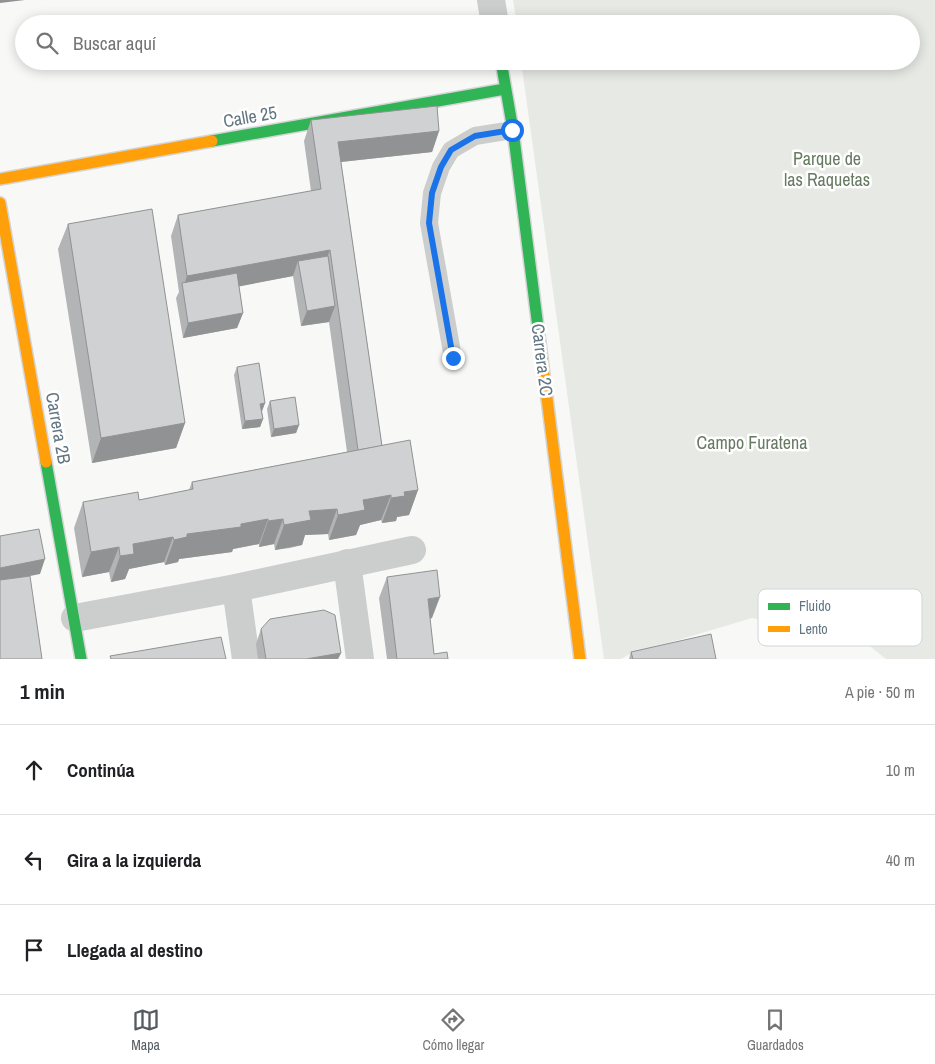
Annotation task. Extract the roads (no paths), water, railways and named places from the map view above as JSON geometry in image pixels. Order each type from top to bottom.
[{"type":"street","points":[[491,0],[494,15]]},
{"type":"street","name":"Carrera 2C","points":[[502,70],[512,130],[580,659]]},
{"type":"street","name":"Calle 25","points":[[0,179],[505,89]]},
{"type":"street","name":"Carrera 2B","points":[[0,203],[81,659]]},
{"type":"street","points":[[75,618],[236,588],[412,550]]},
{"type":"street","points":[[347,563],[360,659]]},
{"type":"street","points":[[236,588],[246,659]]},
{"type":"lane","points":[[453,358],[429,223],[432,193],[441,167],[451,150],[475,136],[512,130]]},
{"type":"park label","name":"Parque de las Raquetas","points":[[827,169]]},
{"type":"park label","name":"Campo Furatena","points":[[752,443]]}]
